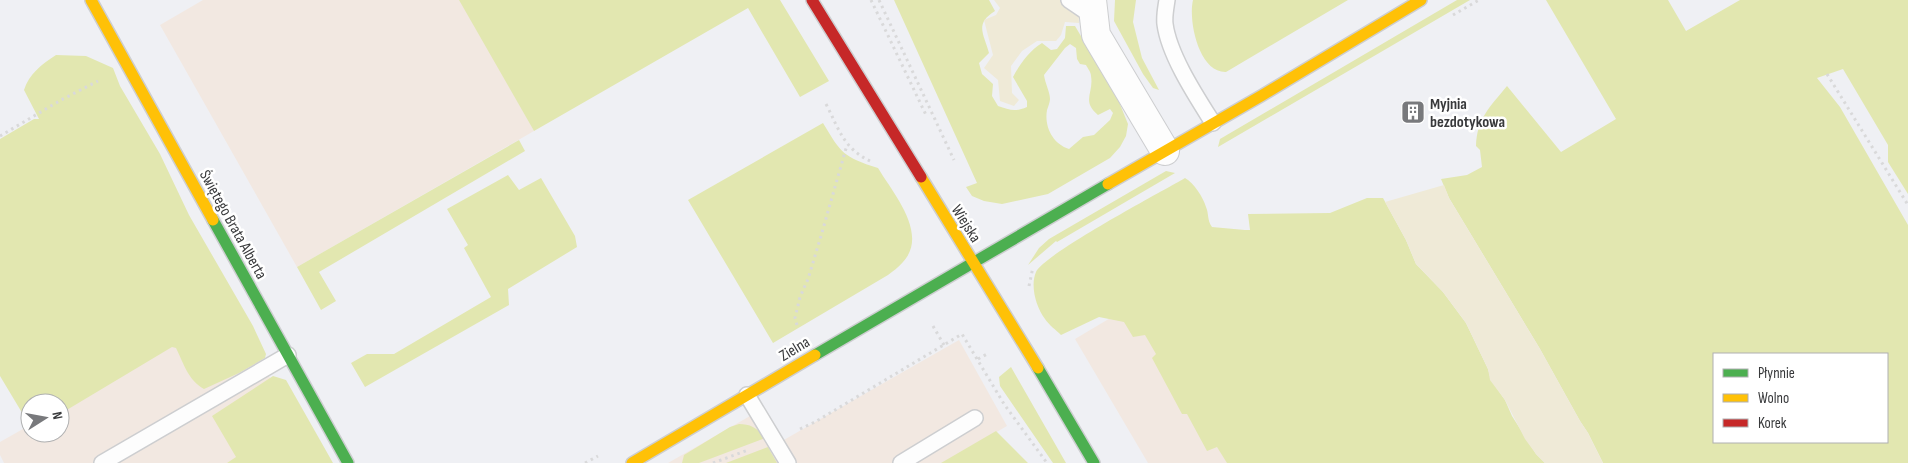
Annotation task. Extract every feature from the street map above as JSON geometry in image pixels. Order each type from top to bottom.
[{"type":"street","name":"Świętego Brata Alberta","points":[[91,0],[348,463]]},
{"type":"street","name":"Wiejska","points":[[812,0],[1033,359],[1094,463]]},
{"type":"street","name":"Zielna","points":[[632,463],[658,456],[747,395],[1421,0]]},
{"type":"street","points":[[1093,9],[1096,35],[1165,151]]},
{"type":"lane","points":[[1069,0],[1093,9]]},
{"type":"lane","points":[[1166,0],[1165,23],[1172,48],[1196,96],[1213,123]]},
{"type":"lane","points":[[102,463],[288,355]]},
{"type":"lane","points":[[747,395],[788,463]]},
{"type":"lane","points":[[901,463],[975,418]]},
{"type":"path","points":[[871,0],[929,121]]},
{"type":"path","points":[[879,0],[954,161]]},
{"type":"path","points":[[0,136],[61,100],[128,66]]},
{"type":"path","points":[[1827,74],[1908,205]]},
{"type":"path","points":[[826,104],[847,145],[869,161],[877,162]]},
{"type":"path","points":[[798,327],[795,318],[800,297],[808,279],[847,145]]},
{"type":"path","points":[[929,320],[944,345]]},
{"type":"path","points":[[713,463],[815,422],[962,334],[1004,404],[1047,463]]},
{"type":"shaded area","points":[[203,0],[461,0],[534,131],[297,267],[160,25]]},
{"type":"shaded area","points":[[1144,298],[1241,463],[1148,463],[1075,339]]},
{"type":"shaded area","points":[[230,306],[298,428],[237,463],[4,463],[0,455],[0,442],[20,431],[20,443],[70,443],[70,401]]},
{"type":"shaded area","points":[[959,340],[1007,426],[943,463],[668,463],[764,408],[782,441]]},
{"type":"green space","points":[[459,0],[780,0],[829,81],[800,97],[748,8],[534,131]]},
{"type":"green space","points":[[894,0],[989,0],[995,11],[984,20],[982,30],[989,53],[979,63],[982,74],[993,84],[992,96],[998,106],[1012,110],[1027,107],[1027,101],[1013,77],[1025,58],[1042,43],[1051,50],[1057,49],[1065,38],[1066,26],[1075,26],[1117,97],[1128,124],[1126,136],[1120,147],[1110,158],[1048,194],[1002,204],[984,201],[972,196],[966,187],[977,183]],"holes":[[[1070,44],[1076,48],[1077,59],[1080,64],[1086,65],[1091,75],[1090,105],[1098,115],[1110,109],[1113,113],[1110,120],[1094,135],[1083,137],[1069,149],[1058,143],[1048,128],[1046,116],[1050,96],[1044,75],[1065,48]]]},
{"type":"green space","points":[[1115,0],[1136,0],[1133,22],[1142,58],[1159,90],[1153,88],[1143,74],[1114,21]]},
{"type":"green space","points":[[1193,0],[1348,0],[1226,72],[1217,70],[1202,55],[1192,20]]},
{"type":"green space","points":[[1457,0],[1470,0],[1218,147],[1220,139]]},
{"type":"green space","points":[[1546,0],[1668,0],[1686,31],[1740,0],[1908,0],[1908,194],[1888,162],[1888,145],[1843,69],[1817,78],[1840,107],[1908,225],[1908,463],[1603,463],[1540,349],[1449,198],[1441,179],[1467,175],[1482,167],[1480,150],[1476,146],[1479,128],[1485,113],[1507,86],[1561,152],[1616,119]]},
{"type":"green space","points":[[56,55],[86,56],[113,68],[120,86],[160,154],[189,215],[253,326],[266,354],[265,358],[239,373],[204,389],[190,376],[176,348],[172,347],[70,408],[70,393],[20,393],[20,409],[0,376],[0,139],[34,119],[39,119],[24,90],[29,79]]},
{"type":"green space","points":[[823,123],[844,153],[857,161],[878,168],[906,214],[912,239],[910,251],[901,264],[888,275],[773,343],[688,200]]},
{"type":"green space","points":[[519,140],[525,151],[319,272],[336,301],[321,310],[297,267]]},
{"type":"green space","points":[[1166,171],[1175,173],[1056,241],[1028,265],[1039,248],[1049,239]]},
{"type":"green space","points":[[508,175],[519,190],[541,178],[575,236],[577,247],[508,289],[509,305],[365,387],[351,363],[367,354],[394,354],[491,297],[464,248],[468,245],[447,209]]},
{"type":"green space","points":[[1185,178],[1192,183],[1205,203],[1212,227],[1250,230],[1248,214],[1330,213],[1367,198],[1383,198],[1406,240],[1416,264],[1443,292],[1466,323],[1488,369],[1491,380],[1505,400],[1512,416],[1536,454],[1545,463],[1227,463],[1217,447],[1207,451],[1187,414],[1182,414],[1152,358],[1156,354],[1145,335],[1133,337],[1124,322],[1099,317],[1061,335],[1048,323],[1042,314],[1034,290],[1036,272],[1044,263],[1080,238]]},
{"type":"green space","points":[[1011,367],[1066,463],[1053,463],[1000,386],[999,377]]},
{"type":"green space","points":[[273,376],[286,380],[333,463],[227,463],[236,457],[212,416]]},
{"type":"green space","points":[[739,424],[754,427],[765,438],[699,463],[682,463],[684,455],[730,427]]},
{"type":"green space","points":[[996,431],[1028,463],[941,463]]},
{"type":"green space","points":[[768,447],[777,463],[726,463]]},
{"type":"sand","points":[[994,0],[1078,0],[1079,23],[1065,22],[1061,35],[1056,41],[1037,41],[1022,51],[1011,66],[1012,93],[1019,100],[1014,106],[1000,101],[998,80],[984,68],[993,55],[984,20],[996,15],[1000,8]]},
{"type":"sand","points":[[1444,185],[1449,198],[1540,349],[1603,463],[1545,463],[1536,454],[1525,439],[1505,400],[1490,380],[1488,369],[1466,323],[1443,292],[1416,264],[1406,240],[1385,202]]},
{"type":"traffic: fast","points":[[815,355],[1108,184]]},
{"type":"traffic: fast","points":[[213,220],[348,463]]},
{"type":"traffic: fast","points":[[1038,368],[1094,463]]},
{"type":"traffic: slow","points":[[91,0],[213,220]]},
{"type":"traffic: slow","points":[[1108,184],[1261,96],[1421,0]]},
{"type":"traffic: slow","points":[[921,177],[1038,368]]},
{"type":"traffic: slow","points":[[632,463],[815,355]]},
{"type":"traffic: jam","points":[[812,0],[921,177]]},
{"type":"place","name":"Myjnia bezdotykowa","points":[[1413,112]]}]
